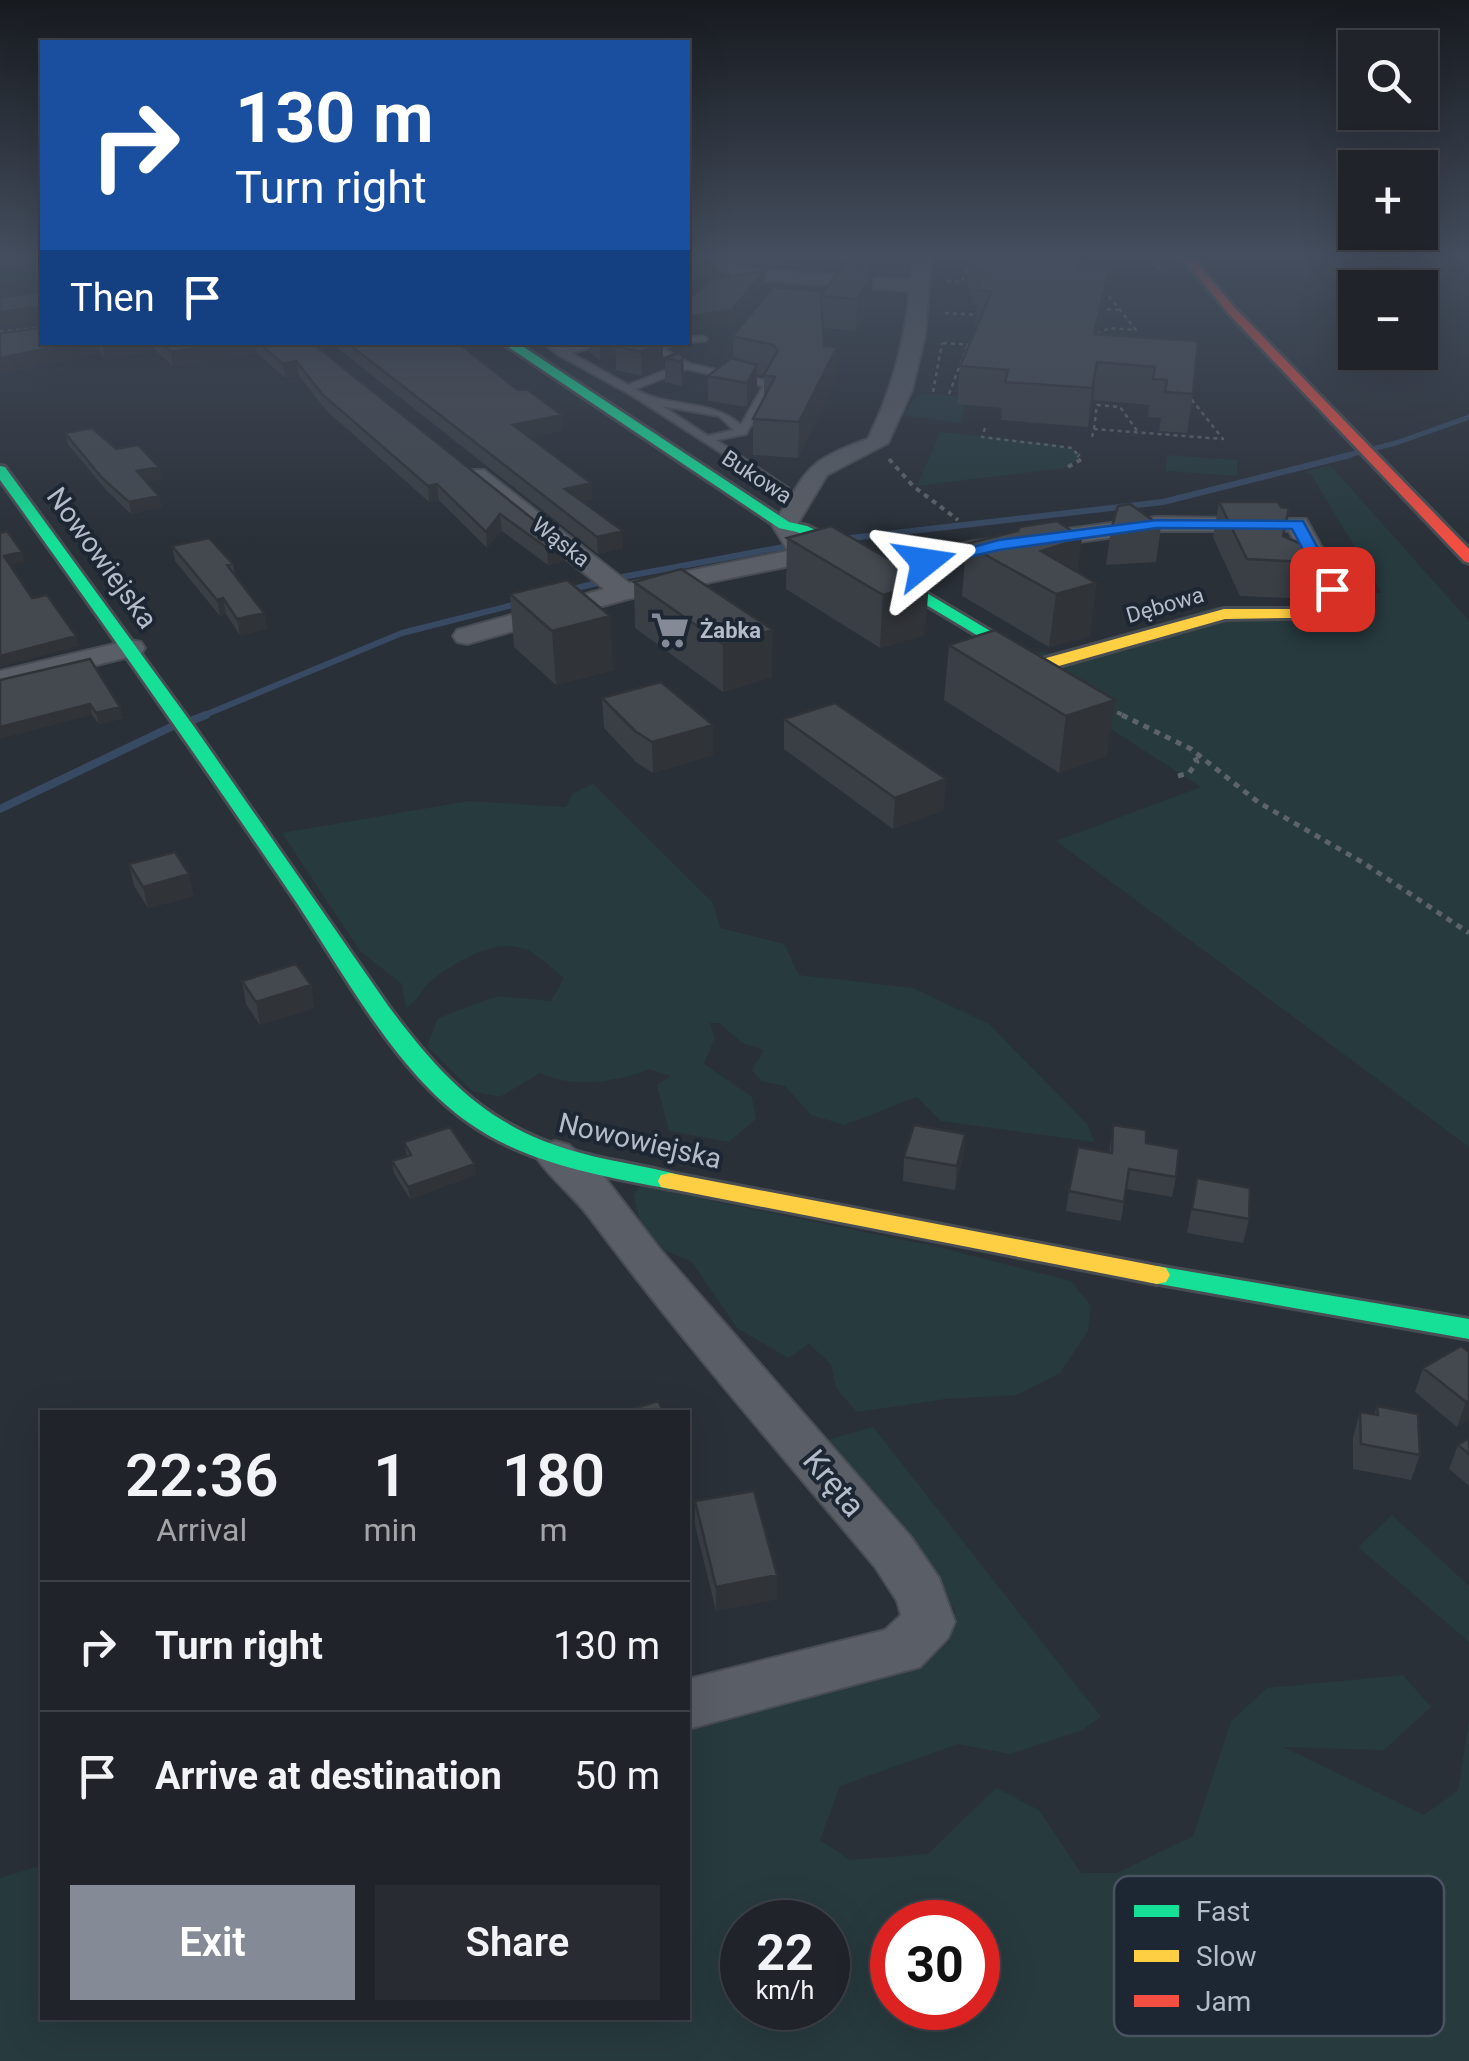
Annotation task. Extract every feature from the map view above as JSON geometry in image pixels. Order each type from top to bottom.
[{"type":"street","name":"Bukowa","points":[[522,352],[628,416],[784,525],[802,529],[887,573],[1041,666]]},
{"type":"street","points":[[801,556],[800,547],[784,525],[798,508],[814,474],[828,463],[877,443],[902,390],[911,352]]},
{"type":"street","points":[[1272,352],[1469,558]]},
{"type":"street","name":"Wąska","points":[[460,462],[624,592]]},
{"type":"street","name":"Nowowiejska","points":[[0,470],[130,648],[387,1017],[448,1093],[478,1118],[556,1155],[603,1168],[1065,1258],[1469,1329]]},
{"type":"street","points":[[887,573],[984,548],[1157,524],[1298,524],[1334,592]]},
{"type":"street","points":[[467,636],[624,592],[841,548]]},
{"type":"street","name":"Dębowa","points":[[1041,666],[1224,614],[1345,614],[1334,592]]},
{"type":"street","points":[[0,680],[130,648]]},
{"type":"street","name":"Kręta","points":[[556,1155],[584,1180],[644,1260],[892,1552],[921,1594],[929,1622],[901,1650],[690,1703]]},
{"type":"lane","points":[[560,352],[628,389],[648,407],[662,410],[783,488]]},
{"type":"lane","points":[[660,352],[687,366],[769,384],[742,432],[708,439]]},
{"type":"lane","points":[[645,358],[663,354]]},
{"type":"lane","points":[[564,380],[608,364]]},
{"type":"lane","points":[[628,389],[687,366]]},
{"type":"lane","points":[[713,386],[727,376]]},
{"type":"lane","points":[[686,408],[700,397]]},
{"type":"lane","points":[[648,407],[722,414],[742,432]]},
{"type":"path","points":[[948,394],[965,352]]},
{"type":"path","points":[[1094,429],[1223,439],[1182,387]]},
{"type":"path","points":[[1092,437],[1097,405],[1120,407],[1138,432]]},
{"type":"path","points":[[985,428],[982,438],[1072,448],[1082,459],[1068,468]]},
{"type":"path","points":[[877,443],[912,486],[958,520]]},
{"type":"path","points":[[1106,707],[1191,749],[1258,802],[1362,862],[1469,933]]},
{"type":"path","points":[[1178,776],[1189,773],[1197,762],[1191,749]]},
{"type":"green space","points":[[918,395],[977,399],[965,403],[960,423],[902,415]]},
{"type":"green space","points":[[940,432],[1055,444],[1075,451],[1079,458],[1066,468],[917,486]]},
{"type":"green space","points":[[1167,455],[1237,460],[1237,476],[1166,471]]},
{"type":"green space","points":[[1330,465],[1469,621],[1469,1147],[1056,841],[1201,787],[1044,686],[1031,651],[1056,654],[1215,607],[1327,608],[1327,592],[1382,593],[1311,474],[1304,472]]},
{"type":"green space","points":[[593,784],[713,903],[720,928],[784,944],[799,975],[913,988],[989,1024],[1088,1125],[1094,1142],[941,1121],[917,1097],[844,1125],[811,1115],[785,1086],[761,1081],[752,1070],[764,1050],[742,1043],[719,1023],[710,1023],[715,1038],[704,1064],[752,1097],[756,1119],[729,1142],[669,1131],[657,1085],[671,1076],[649,1069],[594,1082],[566,1081],[540,1073],[500,1097],[472,1091],[427,1046],[438,1018],[498,996],[551,1001],[564,978],[521,948],[494,947],[443,972],[406,1008],[402,984],[360,951],[282,833],[469,801],[566,807],[573,793]]},
{"type":"green space","points":[[640,1186],[938,1247],[1071,1281],[1091,1306],[1088,1331],[1060,1373],[1016,1395],[946,1399],[857,1412],[836,1388],[831,1364],[809,1344],[788,1358],[737,1328],[692,1262],[665,1250],[642,1231],[634,1195]]},
{"type":"green space","points":[[873,1427],[1101,1717],[1082,1730],[1010,1754],[958,1744],[840,1786],[820,1840],[850,1860],[928,1854],[996,1788],[1039,1810],[1081,1873],[1117,1873],[1193,1836],[1231,1721],[1267,1688],[1403,1675],[1431,1707],[1384,1750],[1283,1747],[1424,1815],[1458,1791],[1469,1720],[1469,2061],[0,2061],[0,1878],[40,1866],[40,2020],[690,2020],[690,1725],[950,1641],[955,1610],[827,1440]]},
{"type":"green space","points":[[1392,1515],[1469,1586],[1469,1642],[1358,1547]]},
{"type":"building","points":[[0,352],[28,352],[0,358]]},
{"type":"building","points":[[270,352],[324,352],[564,544],[547,548],[500,514],[486,532],[437,484],[428,486],[323,395],[296,361],[283,364]]},
{"type":"building","points":[[359,352],[470,352],[518,390],[527,389],[562,415],[513,425],[591,483],[565,489],[623,531],[597,537]]},
{"type":"building","points":[[777,352],[834,352],[799,422],[753,419],[775,377],[764,375]]},
{"type":"building","points":[[966,352],[1197,352],[1193,394],[1165,392],[1167,380],[1153,379],[1155,367],[1097,362],[1092,388],[1005,382],[1008,370],[960,366]]},
{"type":"building","points":[[678,353],[683,356],[681,362],[665,358]]},
{"type":"building","points":[[731,358],[757,365],[747,383],[708,376]]},
{"type":"building","points":[[92,428],[116,449],[138,445],[159,467],[137,471],[159,496],[129,502],[102,478],[65,433]]},
{"type":"building","points":[[1219,502],[1278,502],[1289,508],[1283,536],[1324,554],[1322,563],[1247,559]]},
{"type":"building","points":[[1130,504],[1161,526],[1111,530],[1118,506]]},
{"type":"building","points":[[1057,521],[1082,538],[1041,551],[1096,583],[1056,594],[966,544],[1018,531],[1020,527]]},
{"type":"building","points":[[831,526],[929,582],[883,595],[787,538]]},
{"type":"building","points":[[7,531],[22,552],[4,556],[32,598],[47,595],[76,636],[0,656],[0,533]]},
{"type":"building","points":[[209,538],[233,564],[227,565],[264,613],[237,619],[223,598],[217,600],[172,546]]},
{"type":"building","points":[[681,569],[773,630],[723,644],[634,582]]},
{"type":"building","points":[[567,580],[610,616],[552,631],[510,594]]},
{"type":"building","points":[[995,630],[1115,700],[1066,716],[949,645]]},
{"type":"building","points":[[90,659],[120,707],[96,713],[90,704],[0,727],[0,680]]},
{"type":"building","points":[[661,682],[713,725],[652,742],[602,698]]},
{"type":"building","points":[[835,703],[946,779],[895,798],[784,719]]},
{"type":"building","points":[[175,852],[189,874],[143,887],[129,864]]},
{"type":"building","points":[[296,964],[311,985],[256,1002],[242,981]]},
{"type":"building","points":[[914,1125],[965,1134],[957,1166],[904,1157]]},
{"type":"building","points":[[1113,1125],[1146,1130],[1146,1143],[1179,1149],[1176,1177],[1129,1169],[1124,1202],[1069,1191],[1078,1147],[1112,1153]]},
{"type":"building","points":[[450,1127],[475,1164],[408,1187],[392,1161],[411,1155],[404,1142]]},
{"type":"building","points":[[1197,1178],[1250,1188],[1249,1219],[1192,1209]]},
{"type":"building","points":[[1461,1346],[1469,1352],[1466,1402],[1423,1368]]},
{"type":"building","points":[[658,1401],[663,1410],[629,1410]]},
{"type":"building","points":[[1377,1406],[1418,1414],[1420,1455],[1361,1444],[1360,1412],[1378,1415]]},
{"type":"building","points":[[1469,1438],[1469,1454],[1458,1445]]},
{"type":"building","points":[[754,1491],[777,1575],[716,1587],[695,1501]]},
{"type":"waterway","points":[[1340,457],[1396,443],[1469,417]]},
{"type":"waterway","points":[[851,538],[1163,502],[1350,455]]},
{"type":"waterway","points":[[617,578],[789,546]]},
{"type":"waterway","points":[[565,591],[601,582]]},
{"type":"waterway","points":[[200,717],[402,633],[521,603]]},
{"type":"waterway","points":[[193,720],[206,715]]},
{"type":"waterway","points":[[0,809],[173,726]]},
{"type":"traffic: fast","points":[[522,352],[784,525],[802,529],[841,548],[1036,663]]},
{"type":"traffic: fast","points":[[0,470],[188,732],[381,1012],[452,1098],[497,1130],[544,1151],[670,1181]]},
{"type":"traffic: fast","points":[[1157,1275],[1469,1329]]},
{"type":"traffic: slow","points":[[1036,663],[1041,666],[1224,614],[1345,614],[1335,596]]},
{"type":"traffic: slow","points":[[670,1181],[1157,1275]]},
{"type":"traffic: jam","points":[[1272,352],[1469,558]]},
{"type":"place","name":"Żabka","points":[[670,630]]},
{"type":"route","points":[[925,562],[999,545],[1157,524],[1298,524],[1332,589]]}]
